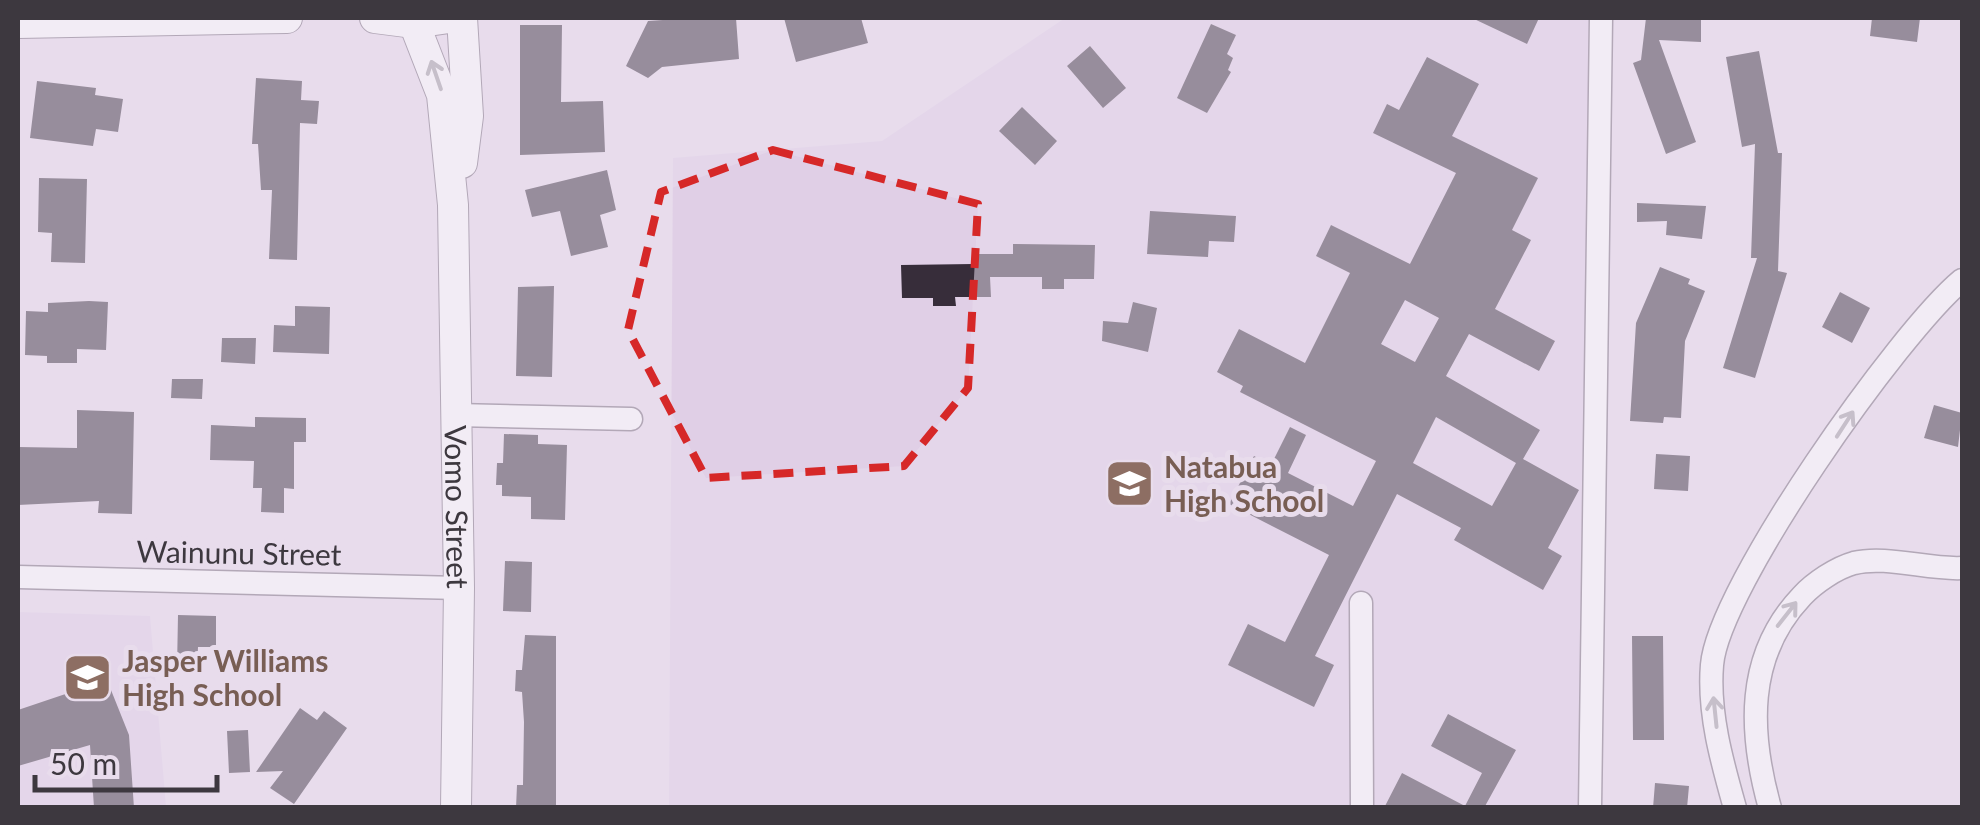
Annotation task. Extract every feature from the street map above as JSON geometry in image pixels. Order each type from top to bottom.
[{"type":"main road","points":[[18,24],[283,18]]},
{"type":"main road","points":[[374,18],[449,18]]},
{"type":"main road","name":"Vomo Street","points":[[454,206],[468,116],[462,18]]},
{"type":"main road","name":"Vomo Street","points":[[413,20],[442,95],[454,206],[459,588],[456,808]]},
{"type":"street","points":[[1590,808],[1600,18]]},
{"type":"street","points":[[1734,808],[1714,711],[1712,665],[1720,627],[1740,585],[1886,360],[1962,280]]},
{"type":"street","points":[[456,415],[631,419]]},
{"type":"street","points":[[1770,808],[1759,769],[1754,716],[1758,669],[1788,611],[1812,586],[1855,563],[1962,568]]},
{"type":"street","name":"Wainunu Street","points":[[18,578],[459,588]]},
{"type":"street","points":[[1361,603],[1362,808]]},
{"type":"highlighted area","points":[[773,150],[978,204],[968,388],[904,466],[706,478],[628,330],[661,192]]},
{"type":"shaded area","name":"Natabua High School","points":[[1065,18],[1595,18],[1582,807],[669,808],[673,158],[882,141]]},
{"type":"shaded area","name":"Jasper Williams High School","points":[[18,612],[150,616],[166,807],[18,808]]},
{"type":"building","points":[[736,18],[739,59],[662,67],[648,78],[626,66],[648,21]]},
{"type":"building","points":[[784,18],[861,18],[868,43],[796,62]]},
{"type":"building","points":[[1472,18],[1539,18],[1527,44]]},
{"type":"building","points":[[1646,18],[1701,18],[1701,42],[1659,40],[1696,142],[1666,154],[1633,63],[1641,60]]},
{"type":"building","points":[[1872,18],[1920,18],[1917,42],[1870,36]]},
{"type":"building","points":[[1211,24],[1236,35],[1227,54],[1233,58],[1228,70],[1231,72],[1207,113],[1177,98]]},
{"type":"building","points":[[520,25],[562,25],[561,102],[603,101],[605,152],[520,155]]},
{"type":"building","points":[[1090,46],[1126,88],[1103,108],[1067,66]]},
{"type":"building","points":[[1759,51],[1778,153],[1782,153],[1778,271],[1787,273],[1755,378],[1723,368],[1757,258],[1751,258],[1755,144],[1742,147],[1726,57]]},
{"type":"building","points":[[1427,57],[1479,84],[1452,136],[1538,178],[1512,230],[1531,240],[1495,309],[1555,341],[1539,371],[1469,334],[1446,376],[1540,430],[1523,459],[1579,490],[1548,548],[1562,556],[1543,590],[1454,540],[1461,528],[1397,494],[1315,656],[1334,665],[1314,707],[1228,665],[1248,624],[1285,642],[1329,555],[1229,504],[1254,456],[1271,465],[1290,427],[1306,435],[1288,473],[1353,506],[1376,461],[1240,392],[1243,386],[1217,372],[1239,329],[1305,363],[1350,273],[1316,256],[1331,225],[1410,264],[1456,173],[1373,133],[1387,104],[1399,110]],"holes":[[[1405,300],[1439,318],[1415,362],[1381,344]],[[1436,417],[1516,463],[1492,506],[1413,463]]]},
{"type":"building","points":[[256,78],[302,81],[301,100],[319,101],[317,124],[300,123],[297,260],[269,259],[272,190],[261,190],[258,144],[252,144]]},
{"type":"building","points":[[37,81],[96,88],[95,95],[123,99],[118,132],[96,129],[93,146],[30,138]]},
{"type":"building","points":[[1022,107],[1057,141],[1035,165],[999,131]]},
{"type":"building","points":[[607,170],[616,210],[600,215],[608,247],[571,256],[560,211],[532,217],[525,190]]},
{"type":"building","points":[[39,178],[87,179],[85,263],[51,262],[52,233],[38,232]]},
{"type":"building","points":[[1637,203],[1706,206],[1702,239],[1666,235],[1667,221],[1637,222]]},
{"type":"building","points":[[1150,211],[1236,216],[1234,242],[1209,241],[1208,257],[1147,254]]},
{"type":"building","points":[[1013,244],[1095,245],[1094,279],[1064,279],[1064,289],[1042,289],[1042,277],[990,277],[991,297],[955,297],[956,306],[933,306],[933,298],[902,298],[901,265],[973,264],[973,254],[1013,254]]},
{"type":"building","points":[[1660,267],[1690,279],[1688,284],[1705,291],[1685,341],[1681,418],[1664,417],[1663,423],[1630,421],[1636,323]]},
{"type":"building","points":[[554,286],[552,377],[516,376],[518,287]]},
{"type":"building","points":[[1840,292],[1870,308],[1852,343],[1822,327]]},
{"type":"building","points":[[108,302],[106,350],[77,349],[77,363],[47,363],[47,356],[25,355],[26,311],[48,312],[48,303]]},
{"type":"building","points":[[1133,302],[1157,308],[1148,352],[1102,341],[1103,321],[1128,323]]},
{"type":"building","points":[[295,306],[330,307],[329,354],[273,352],[274,325],[295,326]]},
{"type":"building","points":[[222,338],[256,338],[255,364],[221,362]]},
{"type":"building","points":[[172,379],[203,379],[202,399],[171,398]]},
{"type":"building","points":[[1934,405],[1962,413],[1958,447],[1924,438]]},
{"type":"building","points":[[77,410],[134,412],[132,514],[98,513],[99,501],[18,505],[18,447],[77,448]]},
{"type":"building","points":[[255,417],[306,418],[306,442],[294,442],[294,489],[284,488],[284,513],[261,512],[262,488],[253,488],[254,461],[210,460],[211,425],[255,427]]},
{"type":"building","points":[[504,434],[538,435],[538,444],[567,445],[565,520],[531,519],[531,497],[502,496],[502,485],[496,485],[497,463],[503,463]]},
{"type":"building","points":[[1656,454],[1690,456],[1688,491],[1654,489]]},
{"type":"building","points":[[505,561],[532,562],[531,612],[503,611]]},
{"type":"building","points":[[178,615],[216,616],[216,647],[198,647],[197,669],[177,668]]},
{"type":"building","points":[[525,635],[556,636],[556,808],[516,808],[517,785],[523,785],[524,722],[522,692],[515,691],[516,670],[522,670]]},
{"type":"building","points":[[1632,636],[1663,636],[1664,740],[1633,740]]},
{"type":"building","points":[[107,680],[129,735],[134,808],[94,808],[90,745],[18,766],[18,710]]},
{"type":"building","points":[[300,708],[317,720],[324,711],[347,728],[294,804],[270,788],[283,771],[256,772]]},
{"type":"building","points":[[1448,714],[1516,750],[1484,808],[1384,808],[1402,773],[1465,806],[1482,773],[1431,746]]},
{"type":"building","points":[[248,730],[250,772],[229,773],[227,731]]},
{"type":"building","points":[[1655,783],[1689,786],[1687,808],[1653,808]]},
{"type":"place","name":"Natabua High School","points":[[1129,483]]},
{"type":"place","name":"Jasper Williams High School","points":[[87,677]]}]
